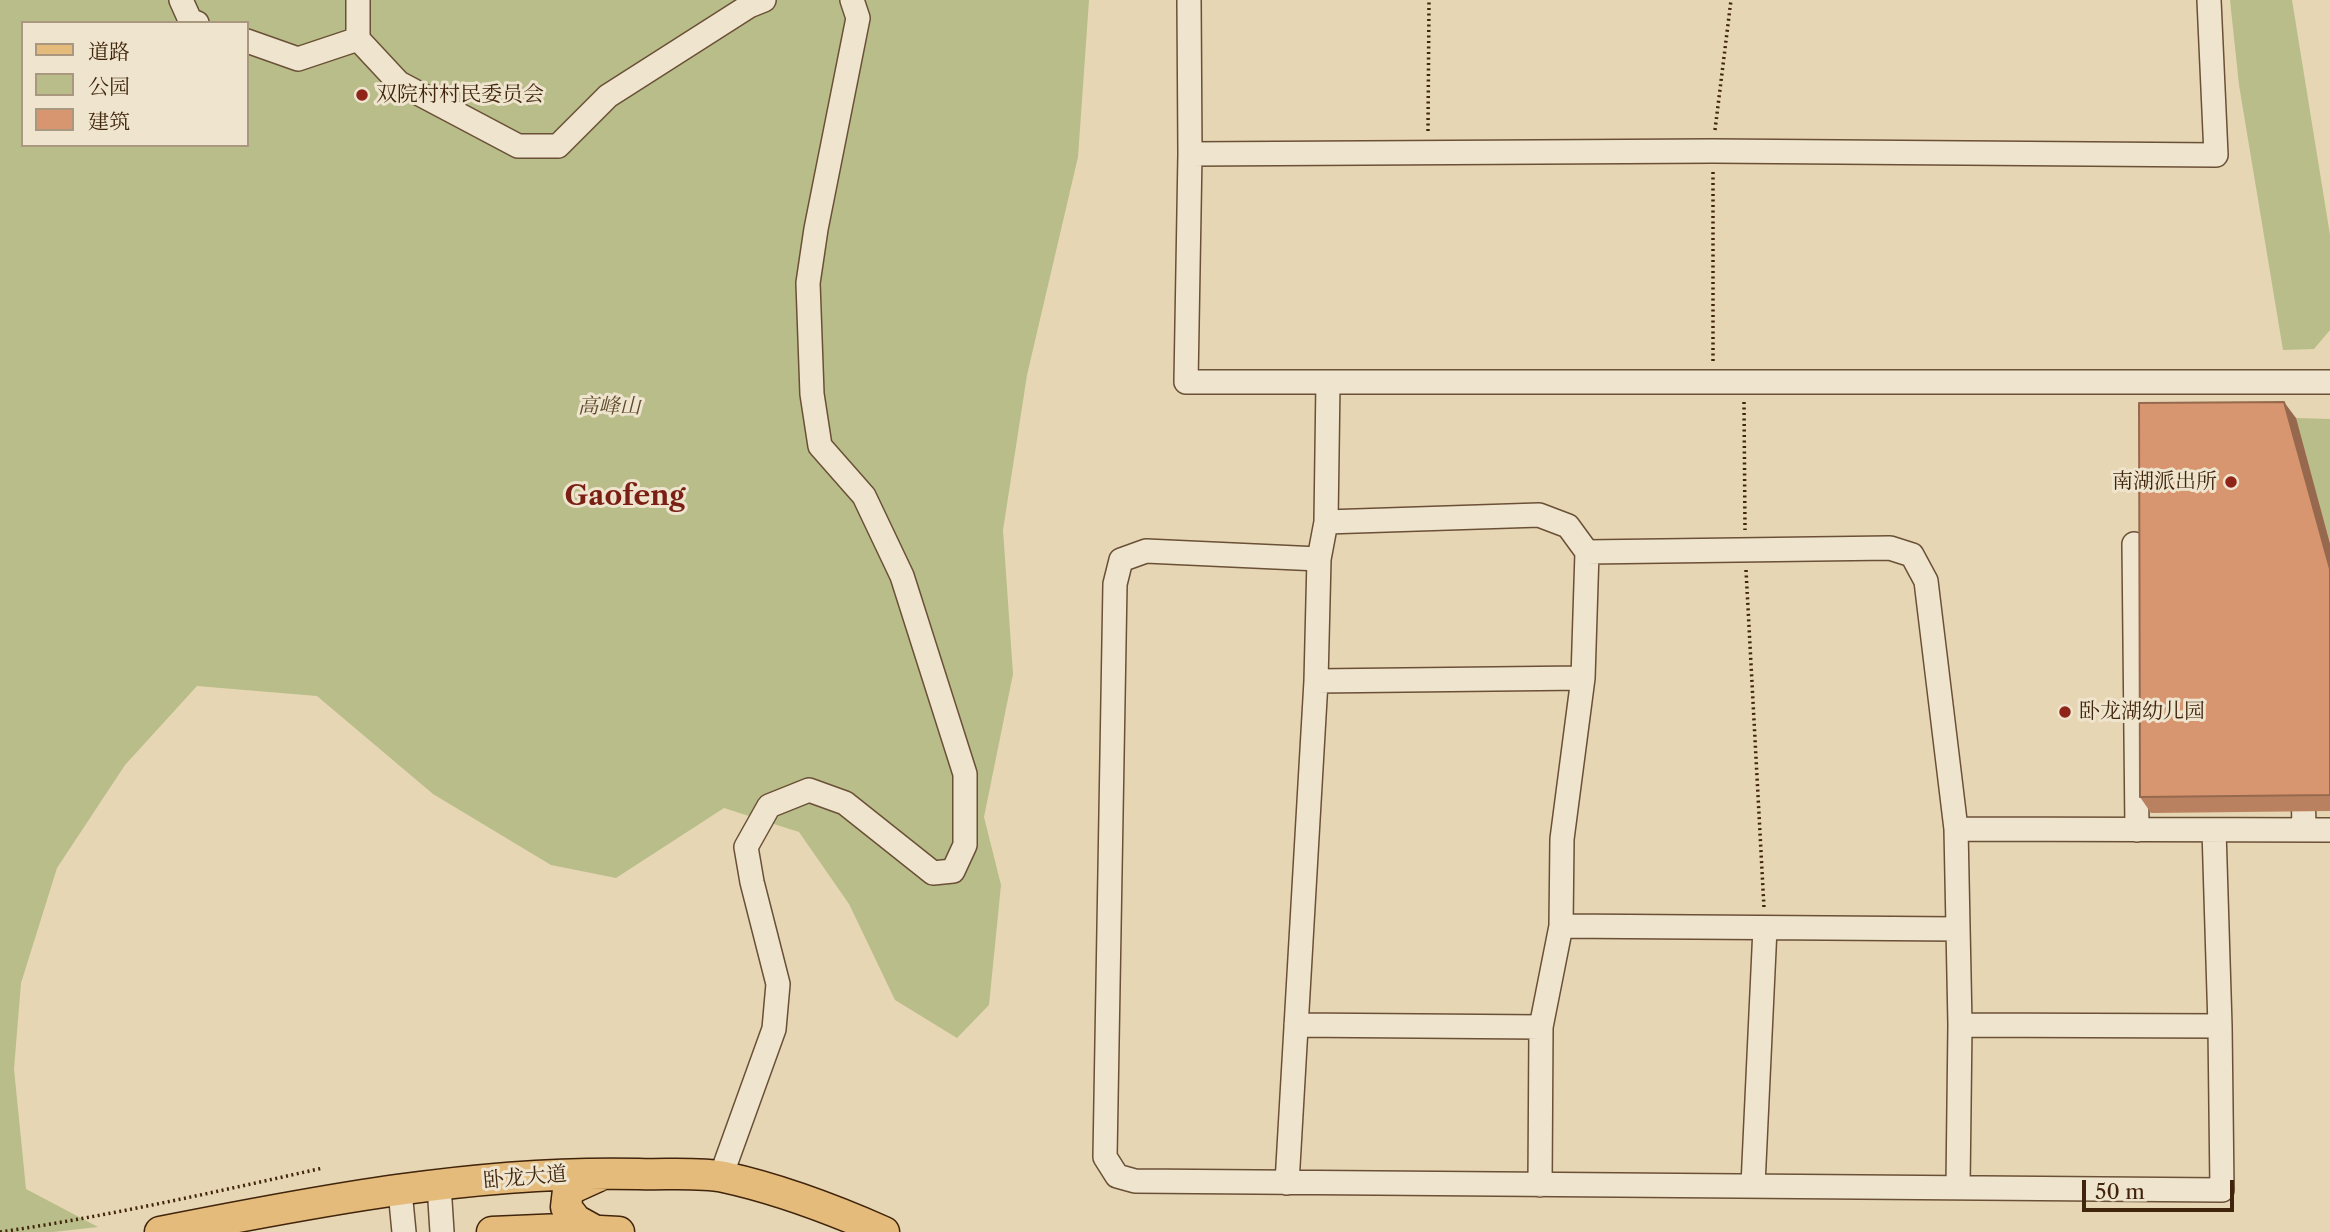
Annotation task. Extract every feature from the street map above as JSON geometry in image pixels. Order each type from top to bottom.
[{"type":"main road","name":"卧龙大道","points":[[160,1232],[264,1211],[439,1185],[572,1173],[604,1173],[722,1176],[830,1208],[884,1232]]},
{"type":"main road","points":[[604,1173],[568,1191],[566,1207],[576,1220],[607,1231]]},
{"type":"main road","points":[[264,1211],[301,1215],[309,1223],[310,1232]]},
{"type":"main road","points":[[492,1232],[562,1229],[607,1231]]},
{"type":"street","points":[[181,0],[192,21]]},
{"type":"street","points":[[358,0],[358,39],[399,83],[518,146],[558,146],[608,96],[749,6],[764,0]]},
{"type":"street","points":[[722,1176],[774,1029],[778,984],[752,882],[746,846],[769,806],[809,790],[845,803],[933,873],[953,871],[965,845],[965,774],[902,576],[864,496],[820,446],[812,394],[808,283],[816,229],[858,19],[852,0]]},
{"type":"street","points":[[1189,0],[1190,154],[1186,382],[2330,382]]},
{"type":"street","points":[[1190,154],[1713,151],[2216,155],[2209,0]]},
{"type":"street","points":[[248,41],[298,59],[358,39]]},
{"type":"street","points":[[1287,1183],[1316,681],[1319,559],[1326,522],[1328,382]]},
{"type":"street","points":[[2244,382],[2244,407]]},
{"type":"street","points":[[1326,522],[1539,515],[1568,526],[1587,552],[1583,678],[1562,839],[1561,926],[1541,1027],[1540,1185]]},
{"type":"street","points":[[2134,544],[2137,830]]},
{"type":"street","points":[[1587,552],[1891,548],[1912,555],[1926,581],[1956,829],[1960,1025],[1958,1186]]},
{"type":"street","points":[[1319,559],[1146,551],[1121,560],[1115,584],[1105,1157],[1117,1176],[1135,1181],[1287,1183],[2222,1190],[2214,830]]},
{"type":"street","points":[[1316,681],[1583,678]]},
{"type":"street","points":[[2303,763],[2304,830]]},
{"type":"street","points":[[1956,829],[2330,830]]},
{"type":"street","points":[[1561,926],[1958,929]]},
{"type":"street","points":[[1753,1185],[1765,928]]},
{"type":"street","points":[[1296,1025],[1541,1027]]},
{"type":"street","points":[[1960,1025],[2220,1026]]},
{"type":"street","points":[[439,1185],[442,1232]]},
{"type":"street","points":[[400,1191],[404,1232]]},
{"type":"path","points":[[1428,153],[1429,0]]},
{"type":"path","points":[[1713,382],[1713,151],[1731,0]]},
{"type":"path","points":[[1744,382],[1745,549],[1765,928]]},
{"type":"path","points":[[0,1232],[161,1204],[323,1168]]},
{"type":"green space","name":"高峰山","points":[[0,0],[1089,0],[1078,157],[1027,375],[1003,530],[1013,674],[984,817],[1001,885],[989,1005],[957,1038],[895,1000],[849,904],[799,832],[724,808],[616,878],[551,865],[433,794],[317,696],[197,686],[125,765],[57,868],[21,983],[14,1069],[26,1189],[98,1227],[53,1232],[0,1232]]},
{"type":"green space","points":[[2230,0],[2292,0],[2330,235],[2330,330],[2314,349],[2283,350],[2239,85]]},
{"type":"green space","points":[[2296,418],[2330,419],[2330,544]]},
{"type":"building","points":[[2284,402],[2330,569],[2330,795],[2140,797],[2139,403]]},
{"type":"place","name":"双院村村民委员会","points":[[362,95]]},
{"type":"place","name":"南湖派出所","points":[[2231,482]]},
{"type":"place","name":"卧龙湖幼儿园","points":[[2065,712]]},
{"type":"district","name":"Gaofeng","points":[[625,497]]}]
